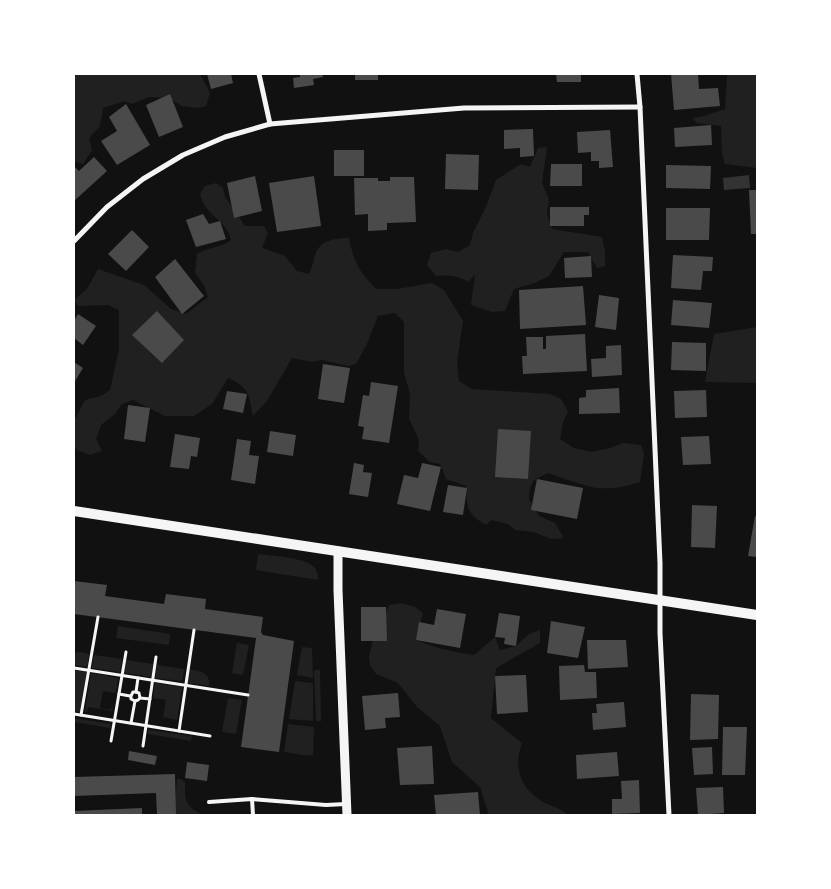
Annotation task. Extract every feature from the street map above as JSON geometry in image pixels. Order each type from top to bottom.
[{"type":"main road","points":[[74,511],[757,615]]},
{"type":"street","points":[[259,74],[270,124]]},
{"type":"street","points":[[636,74],[640,107],[660,633],[669,815]]},
{"type":"street","points":[[74,241],[114,202],[143,179],[183,155],[225,136],[270,124],[464,108],[640,107]]},
{"type":"street","points":[[338,551],[347,815]]},
{"type":"lane","points":[[209,802],[252,799],[326,805],[346,804]]},
{"type":"lane","points":[[252,799],[252,815]]},
{"type":"path","points":[[81,715],[98,617]]},
{"type":"path","points":[[179,731],[194,630]]},
{"type":"path","points":[[111,741],[126,652]]},
{"type":"path","points":[[143,746],[156,657]]},
{"type":"path","points":[[74,668],[248,695]]},
{"type":"path","points":[[136,692],[138,678]]},
{"type":"path","points":[[131,696],[133,692],[136,692]]},
{"type":"path","points":[[136,692],[139,693],[140,698]]},
{"type":"path","points":[[119,694],[131,696],[131,699],[135,701]]},
{"type":"path","points":[[131,723],[135,701],[140,698],[150,699]]},
{"type":"path","points":[[74,714],[210,736]]},
{"type":"shaded area","points":[[74,74],[200,74],[210,93],[206,106],[198,108],[182,106],[168,98],[149,97],[132,104],[125,101],[103,108],[100,126],[89,138],[92,150],[83,164],[74,161]]},
{"type":"shaded area","points":[[727,74],[757,74],[757,168],[725,164],[722,154],[721,126],[697,123],[692,118],[725,109]]},
{"type":"shaded area","points":[[547,147],[542,183],[549,199],[547,214],[552,229],[602,237],[605,251],[605,266],[597,268],[588,252],[564,252],[549,276],[535,283],[514,289],[505,311],[492,312],[471,305],[475,275],[468,282],[453,276],[436,276],[427,265],[431,253],[446,249],[458,252],[470,245],[473,233],[486,207],[496,180],[521,164],[530,167],[538,148]]},
{"type":"shaded area","points":[[749,175],[750,188],[724,190],[723,178]]},
{"type":"shaded area","points":[[216,183],[223,188],[225,197],[245,226],[264,226],[268,233],[262,248],[285,256],[297,271],[309,274],[317,250],[324,243],[333,239],[349,238],[358,266],[376,289],[397,289],[432,283],[444,290],[463,321],[457,362],[459,381],[472,389],[550,394],[561,399],[568,412],[563,422],[560,439],[574,448],[591,452],[623,443],[641,445],[644,454],[640,482],[614,488],[603,488],[583,485],[548,473],[534,480],[530,487],[529,499],[539,516],[555,523],[564,538],[551,539],[534,532],[515,530],[508,524],[491,520],[486,525],[479,521],[469,509],[466,486],[446,479],[440,464],[430,462],[418,451],[419,440],[409,419],[410,394],[404,373],[404,322],[395,313],[378,316],[366,346],[356,364],[348,366],[322,360],[312,362],[292,358],[267,401],[253,416],[247,392],[235,381],[228,378],[212,404],[194,416],[165,416],[133,400],[122,404],[115,414],[101,425],[96,439],[102,451],[90,455],[77,450],[74,446],[74,421],[85,400],[101,396],[110,390],[119,349],[119,310],[108,305],[78,306],[74,300],[87,289],[98,269],[144,285],[171,309],[186,314],[208,297],[204,285],[195,273],[197,254],[223,245],[231,240],[225,227],[206,208],[200,194],[205,186]]},
{"type":"shaded area","points":[[757,327],[757,383],[705,382],[714,334]]},
{"type":"shaded area","points":[[258,554],[279,556],[308,563],[315,569],[318,580],[256,570]]},
{"type":"shaded area","points":[[400,603],[415,607],[423,613],[416,640],[459,653],[474,655],[495,637],[500,650],[516,646],[529,634],[540,630],[540,643],[496,668],[491,718],[522,743],[518,762],[521,779],[525,786],[538,799],[567,815],[487,815],[488,812],[480,787],[452,762],[440,726],[417,707],[398,683],[376,674],[370,665],[369,656],[373,641],[389,605]]},
{"type":"shaded area","points":[[118,626],[170,634],[169,645],[116,638]]},
{"type":"shaded area","points":[[237,643],[249,645],[243,675],[232,673]]},
{"type":"shaded area","points":[[302,647],[312,648],[313,678],[297,675]]},
{"type":"shaded area","points":[[74,653],[89,654],[87,667],[74,665]]},
{"type":"shaded area","points":[[94,655],[122,659],[120,672],[92,668]]},
{"type":"shaded area","points":[[126,660],[153,664],[152,677],[124,673]]},
{"type":"shaded area","points":[[157,665],[184,669],[182,681],[155,678]]},
{"type":"shaded area","points":[[190,669],[207,675],[209,686],[187,683]]},
{"type":"shaded area","points":[[74,670],[87,672],[80,712],[74,711]]},
{"type":"shaded area","points":[[314,670],[320,670],[321,721],[316,721]]},
{"type":"shaded area","points":[[91,673],[118,678],[116,693],[103,691],[100,708],[111,710],[113,703],[112,711],[88,707],[87,712],[85,712]]},
{"type":"shaded area","points":[[295,681],[313,683],[313,721],[289,719]]},
{"type":"shaded area","points":[[155,683],[182,687],[177,720],[163,717],[166,700],[153,698]]},
{"type":"shaded area","points":[[228,698],[242,700],[236,734],[222,732]]},
{"type":"shaded area","points":[[74,718],[111,724],[110,728],[74,722]]},
{"type":"shaded area","points":[[288,724],[314,727],[313,755],[284,752]]},
{"type":"shaded area","points":[[148,730],[192,736],[191,741],[148,734]]},
{"type":"shaded area","points":[[177,779],[185,782],[187,803],[204,815],[174,815]]},
{"type":"building","points":[[207,74],[231,74],[233,83],[211,89]]},
{"type":"building","points":[[300,74],[322,74],[323,77],[313,79],[314,85],[294,88],[293,78],[300,77]]},
{"type":"building","points":[[355,74],[378,74],[378,80],[355,80]]},
{"type":"building","points":[[556,74],[581,74],[581,82],[557,82]]},
{"type":"building","points":[[671,74],[698,74],[699,89],[718,88],[720,106],[674,110]]},
{"type":"building","points":[[170,94],[183,127],[159,137],[146,105]]},
{"type":"building","points":[[126,104],[150,145],[117,165],[101,141],[117,131],[109,117]]},
{"type":"building","points":[[711,125],[712,145],[675,147],[674,128]]},
{"type":"building","points":[[533,129],[534,156],[520,157],[520,148],[504,149],[504,130]]},
{"type":"building","points":[[610,130],[613,167],[599,168],[599,161],[591,161],[591,152],[578,153],[577,132]]},
{"type":"building","points":[[334,150],[364,150],[364,176],[334,176]]},
{"type":"building","points":[[446,154],[479,155],[478,190],[445,189]]},
{"type":"building","points":[[94,157],[107,171],[74,201],[74,166],[79,171]]},
{"type":"building","points":[[551,164],[582,164],[582,186],[550,186]]},
{"type":"building","points":[[666,165],[711,166],[710,189],[666,188]]},
{"type":"building","points":[[255,176],[262,211],[234,218],[227,183]]},
{"type":"building","points":[[314,176],[321,226],[277,232],[269,183]]},
{"type":"building","points":[[390,177],[414,177],[416,222],[387,223],[387,230],[368,231],[368,214],[355,215],[354,178],[378,178],[378,181],[390,181]]},
{"type":"building","points":[[749,190],[757,190],[757,234],[751,234]]},
{"type":"building","points":[[550,207],[589,207],[589,215],[584,215],[584,226],[550,226]]},
{"type":"building","points":[[666,208],[710,208],[709,240],[666,240]]},
{"type":"building","points":[[203,214],[209,224],[220,221],[226,239],[196,247],[186,220]]},
{"type":"building","points":[[132,230],[149,247],[126,271],[108,254]]},
{"type":"building","points":[[673,255],[713,257],[712,271],[703,271],[701,290],[671,288]]},
{"type":"building","points":[[591,256],[592,277],[565,278],[564,258]]},
{"type":"building","points":[[175,259],[204,296],[182,314],[155,277]]},
{"type":"building","points":[[583,286],[586,325],[520,329],[519,290]]},
{"type":"building","points":[[599,295],[619,298],[616,330],[595,327]]},
{"type":"building","points":[[673,300],[712,303],[709,328],[671,325]]},
{"type":"building","points":[[157,311],[184,340],[162,363],[132,335]]},
{"type":"building","points":[[78,314],[96,326],[83,345],[74,338],[74,321]]},
{"type":"building","points":[[585,334],[587,371],[523,374],[522,356],[527,356],[526,337],[543,337],[543,349],[546,349],[546,336]]},
{"type":"building","points":[[672,342],[706,343],[706,371],[671,370]]},
{"type":"building","points":[[621,345],[622,375],[592,377],[591,359],[606,358],[606,346]]},
{"type":"building","points":[[74,362],[83,368],[74,383]]},
{"type":"building","points":[[323,364],[350,368],[344,403],[318,399]]},
{"type":"building","points":[[371,382],[398,386],[389,443],[362,439],[364,427],[358,426],[363,395],[369,396]]},
{"type":"building","points":[[619,388],[620,413],[579,414],[579,398],[586,397],[586,390]]},
{"type":"building","points":[[706,390],[707,417],[675,418],[674,391]]},
{"type":"building","points":[[227,391],[247,394],[243,413],[223,409]]},
{"type":"building","points":[[128,405],[150,408],[145,442],[124,439]]},
{"type":"building","points":[[498,429],[531,431],[528,479],[495,477]]},
{"type":"building","points":[[270,431],[296,435],[293,456],[267,452]]},
{"type":"building","points":[[175,434],[200,438],[197,457],[191,456],[189,469],[170,467]]},
{"type":"building","points":[[709,436],[711,464],[683,465],[681,437]]},
{"type":"building","points":[[237,439],[251,441],[249,455],[259,456],[255,484],[231,480]]},
{"type":"building","points":[[354,463],[364,465],[363,472],[372,473],[368,497],[349,494]]},
{"type":"building","points":[[422,463],[441,467],[430,511],[397,504],[404,475],[418,478]]},
{"type":"building","points":[[537,479],[583,488],[577,519],[531,510]]},
{"type":"building","points":[[448,485],[467,488],[463,515],[443,512]]},
{"type":"building","points":[[692,505],[717,506],[715,548],[691,547]]},
{"type":"building","points":[[755,516],[757,516],[757,557],[748,556]]},
{"type":"building","points":[[74,581],[107,585],[105,596],[164,604],[166,594],[206,599],[205,609],[263,617],[261,632],[263,635],[294,641],[279,752],[241,747],[256,638],[74,614]]},
{"type":"building","points":[[361,607],[386,607],[387,641],[361,641]]},
{"type":"building","points":[[437,609],[466,614],[460,648],[416,640],[419,622],[434,625]]},
{"type":"building","points":[[499,613],[520,616],[516,646],[504,644],[505,638],[495,637]]},
{"type":"building","points":[[551,621],[585,627],[578,658],[547,653]]},
{"type":"building","points":[[587,640],[626,640],[628,667],[588,669]]},
{"type":"building","points":[[584,665],[585,672],[596,672],[597,698],[560,700],[559,666]]},
{"type":"building","points":[[526,675],[528,712],[497,714],[495,676]]},
{"type":"building","points":[[398,693],[400,717],[385,718],[386,728],[365,730],[362,696]]},
{"type":"building","points":[[691,694],[719,695],[718,739],[690,740]]},
{"type":"building","points":[[624,702],[626,727],[593,730],[592,713],[597,713],[596,704]]},
{"type":"building","points":[[723,727],[747,727],[745,775],[722,775]]},
{"type":"building","points":[[432,746],[434,784],[400,785],[397,748]]},
{"type":"building","points":[[712,747],[713,774],[694,775],[692,748]]},
{"type":"building","points":[[129,751],[157,756],[155,765],[128,760]]},
{"type":"building","points":[[617,752],[619,776],[577,779],[576,755]]},
{"type":"building","points":[[187,762],[209,765],[207,781],[185,778]]},
{"type":"building","points":[[175,774],[176,815],[157,815],[156,793],[74,796],[74,777]]},
{"type":"building","points":[[639,780],[640,813],[612,814],[612,799],[622,799],[621,781]]},
{"type":"building","points":[[723,787],[724,813],[698,815],[696,788]]},
{"type":"building","points":[[478,792],[480,815],[436,815],[434,795]]},
{"type":"building","points":[[142,808],[142,815],[74,815],[74,811]]}]
